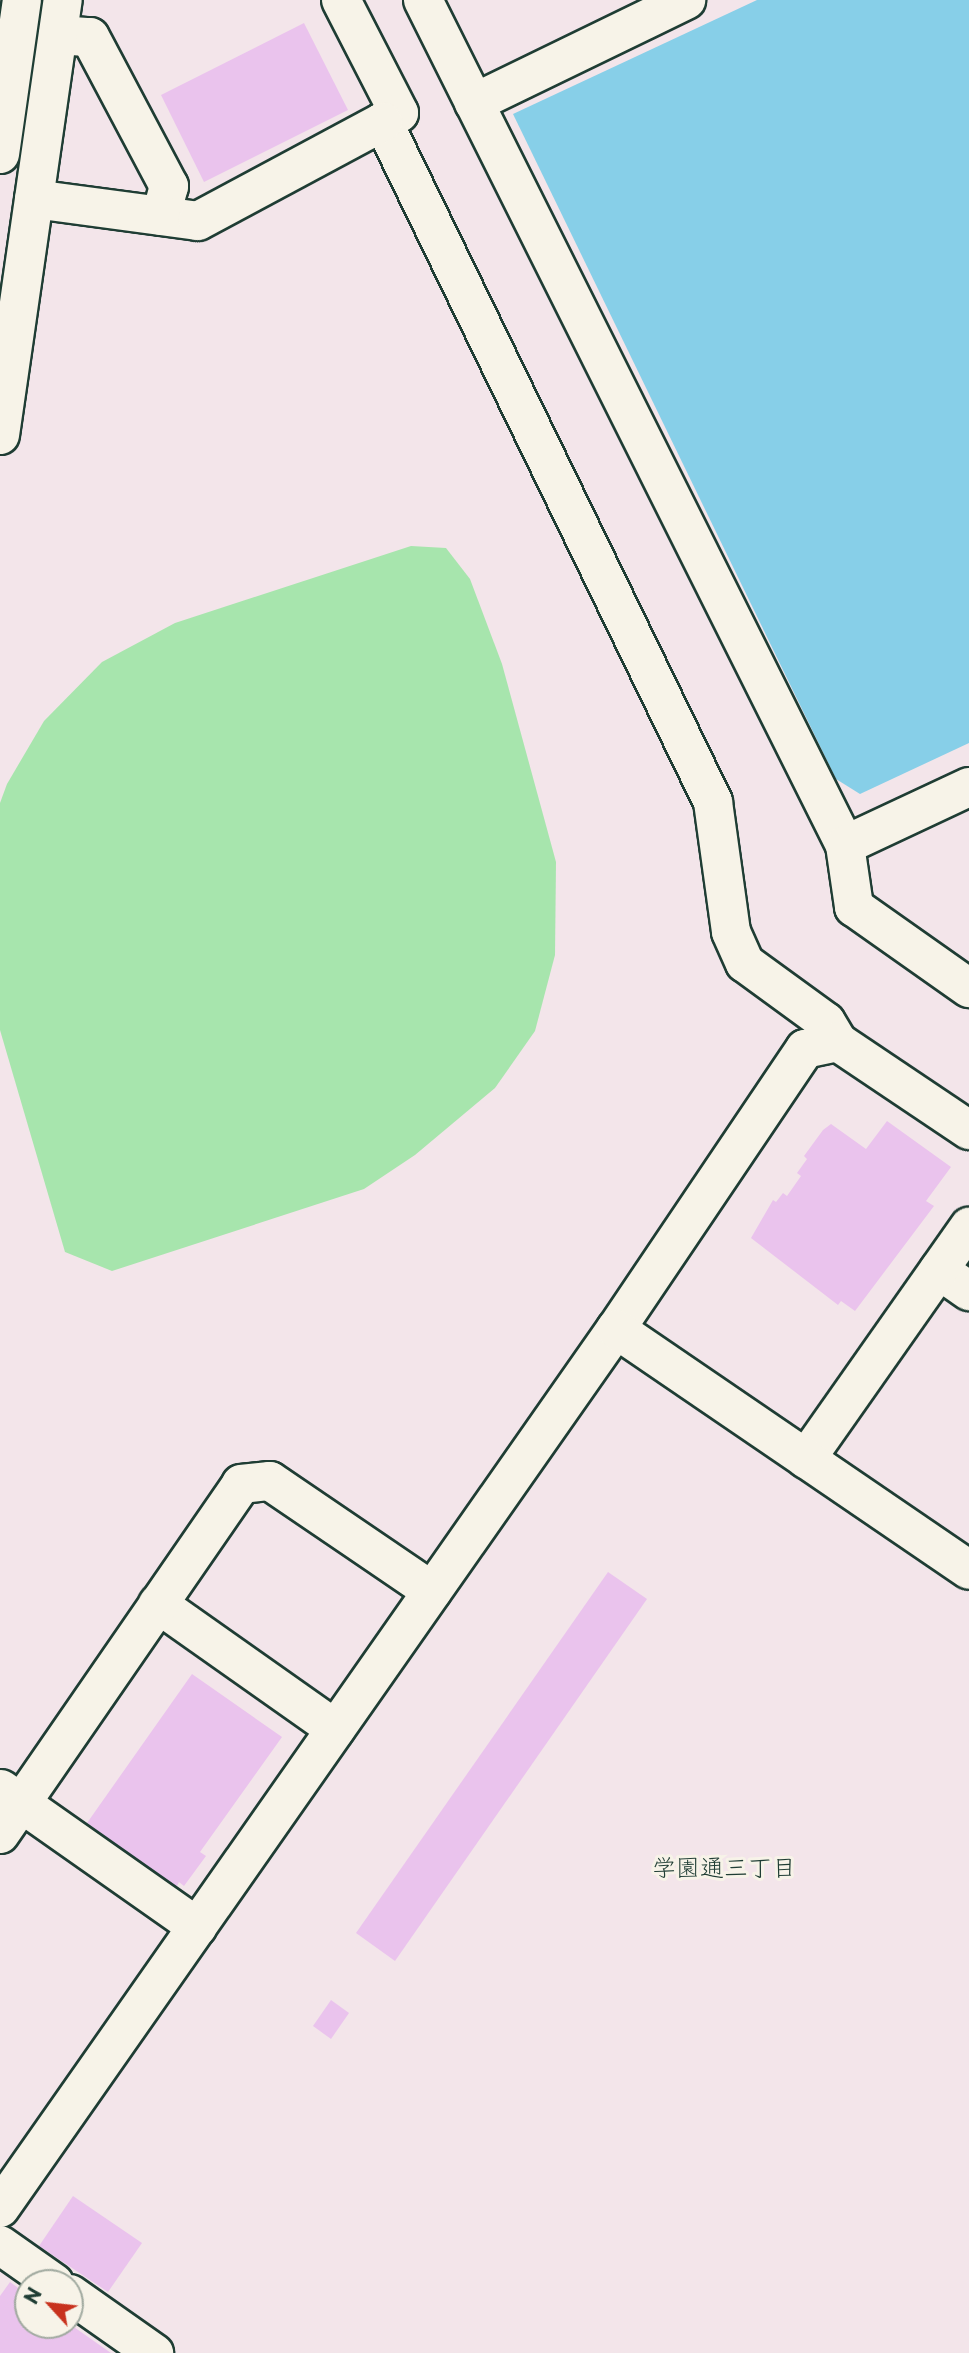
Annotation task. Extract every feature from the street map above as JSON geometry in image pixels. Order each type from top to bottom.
[{"type":"street","points":[[0,154],[22,0]]},
{"type":"street","points":[[34,199],[198,221],[399,113],[341,0]]},
{"type":"street","points":[[423,0],[845,845],[854,907],[969,988]]},
{"type":"street","points":[[474,103],[686,0]]},
{"type":"street","points":[[0,435],[60,18],[90,37],[169,186],[161,216]]},
{"type":"street","points":[[383,122],[713,802],[731,932],[745,963],[826,1022],[838,1042],[969,1130]]},
{"type":"street","points":[[845,845],[969,788]]},
{"type":"street","points":[[0,2208],[615,1329],[804,1049],[838,1042]]},
{"type":"street","points":[[806,1459],[954,1280],[969,1227]]},
{"type":"street","points":[[615,1329],[969,1570]]},
{"type":"street","points":[[0,1834],[11,1795],[158,1604],[241,1484],[270,1481],[432,1591]]},
{"type":"street","points":[[158,1604],[335,1729]]},
{"type":"street","points":[[11,1795],[197,1927]]},
{"type":"street","points":[[0,2245],[34,2269]]},
{"type":"street","points":[[84,2304],[154,2353]]},
{"type":"green space","points":[[411,546],[446,548],[470,579],[502,664],[556,862],[555,955],[535,1031],[495,1088],[415,1155],[364,1189],[112,1271],[65,1252],[0,1030],[0,803],[7,784],[44,721],[102,662],[175,623]]},
{"type":"water","points":[[757,0],[969,0],[969,743],[860,794],[836,779],[513,114]]},
{"type":"building","points":[[304,23],[348,110],[204,182],[161,95]]},
{"type":"building","points":[[887,1121],[951,1167],[926,1201],[934,1206],[855,1311],[841,1301],[838,1305],[751,1238],[773,1200],[776,1202],[783,1193],[787,1196],[801,1176],[797,1173],[807,1159],[804,1156],[823,1130],[831,1124],[866,1149]]},
{"type":"building","points":[[608,1572],[647,1599],[395,1961],[356,1933]]},
{"type":"building","points":[[192,1674],[282,1737],[200,1852],[206,1856],[184,1886],[179,1882],[176,1888],[87,1823]]},
{"type":"building","points":[[331,2000],[349,2013],[331,2039],[313,2026]]},
{"type":"building","points":[[73,2196],[142,2243],[108,2292],[84,2276],[84,2269],[74,2269],[39,2246]]},
{"type":"building","points":[[10,2282],[14,2285],[14,2339],[84,2339],[84,2334],[111,2353],[0,2353],[0,2296]]},
{"type":"district","name":"学園通三丁目","points":[[724,1867]]}]
